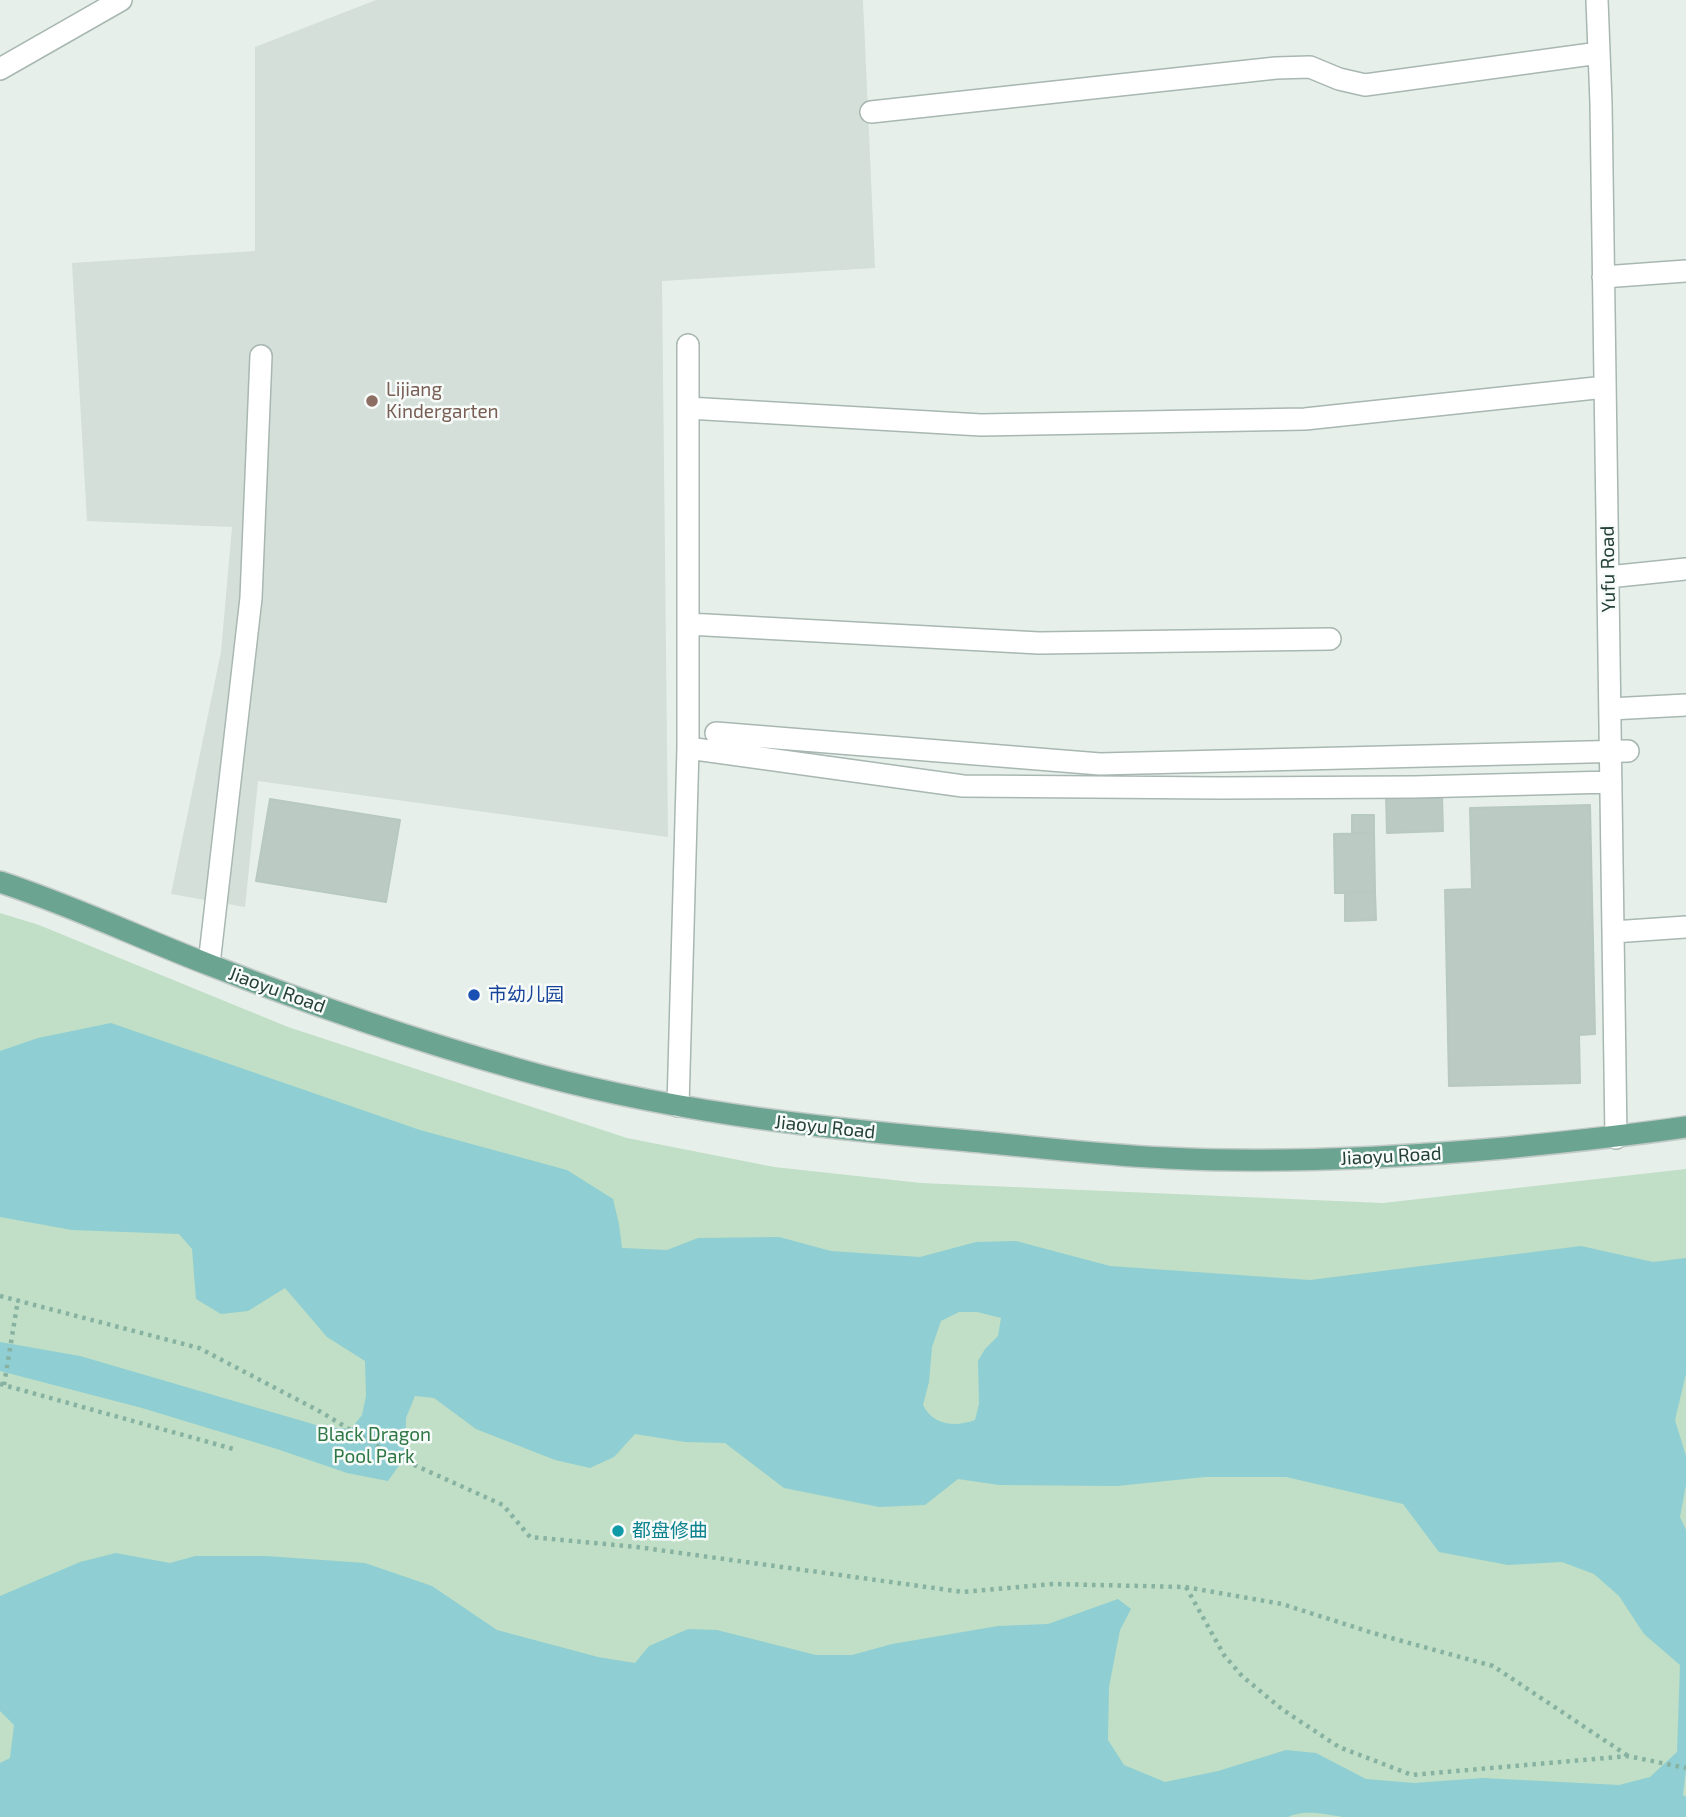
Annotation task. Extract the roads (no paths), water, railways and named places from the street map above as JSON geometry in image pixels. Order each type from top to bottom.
[{"type":"main road","name":"Jiaoyu Road","points":[[0,881],[209,964],[403,1034],[516,1069],[597,1089],[756,1119],[833,1129],[1164,1158],[1266,1161],[1438,1154],[1616,1138],[1686,1127]]},
{"type":"street","points":[[0,69],[121,0]]},
{"type":"street","name":"Yufu Road","points":[[1597,0],[1616,1138]]},
{"type":"street","points":[[871,112],[1276,68],[1310,67],[1339,79],[1365,85],[1599,53]]},
{"type":"street","points":[[1603,277],[1686,271]]},
{"type":"street","points":[[678,1106],[688,748],[688,345]]},
{"type":"street","points":[[209,964],[251,598],[261,356]]},
{"type":"street","points":[[688,408],[981,425],[1292,419],[1605,387]]},
{"type":"street","points":[[1608,577],[1686,569]]},
{"type":"street","points":[[688,624],[1039,643],[1330,639]]},
{"type":"street","points":[[1609,709],[1686,705]]},
{"type":"street","points":[[716,733],[1100,764],[1628,751]]},
{"type":"street","points":[[688,748],[962,786],[1415,787],[1611,782]]},
{"type":"street","points":[[1613,932],[1686,928]]},
{"type":"water","points":[[111,1023],[420,1130],[567,1170],[613,1199],[622,1248],[667,1250],[698,1238],[779,1237],[831,1251],[920,1257],[976,1242],[1016,1241],[1110,1266],[1310,1280],[1581,1246],[1653,1262],[1686,1258],[1686,1374],[1675,1420],[1686,1456],[1686,1485],[1680,1517],[1686,1530],[1686,1770],[1683,1795],[1686,1797],[1686,1817],[1343,1817],[1308,1813],[1288,1817],[0,1817],[0,1763],[10,1758],[14,1725],[0,1711],[0,1596],[80,1562],[116,1553],[170,1563],[195,1556],[266,1556],[365,1563],[432,1586],[497,1630],[598,1657],[635,1663],[649,1646],[688,1629],[717,1630],[816,1655],[852,1655],[892,1644],[998,1626],[1048,1624],[1118,1599],[1131,1609],[1120,1630],[1109,1687],[1108,1740],[1124,1765],[1165,1782],[1218,1771],[1286,1750],[1316,1753],[1366,1779],[1414,1783],[1483,1778],[1619,1785],[1650,1777],[1677,1752],[1680,1665],[1644,1634],[1619,1596],[1594,1574],[1562,1562],[1508,1565],[1439,1552],[1403,1504],[1286,1477],[1205,1477],[1117,1486],[999,1485],[958,1479],[925,1505],[879,1507],[784,1488],[725,1443],[685,1442],[635,1434],[614,1457],[590,1468],[555,1460],[476,1429],[434,1398],[415,1396],[406,1418],[405,1457],[388,1481],[347,1473],[142,1408],[0,1371],[0,1342],[80,1356],[323,1427],[351,1429],[362,1415],[366,1396],[365,1361],[327,1337],[285,1288],[248,1311],[221,1314],[196,1299],[192,1249],[179,1234],[72,1230],[0,1217],[0,1051],[38,1038]],"holes":[[[959,1312],[977,1312],[1001,1318],[998,1336],[978,1361],[979,1404],[975,1420],[960,1424],[939,1421],[927,1412],[923,1405],[929,1382],[932,1347],[941,1321]]]},
{"type":"place","name":"Lijiang Kindergarten","points":[[372,401]]},
{"type":"place","name":"市幼儿园","points":[[474,995]]},
{"type":"place","name":"都盘修曲","points":[[618,1531]]},
{"type":"park label","name":"Black Dragon Pool Park","points":[[374,1446]]}]
